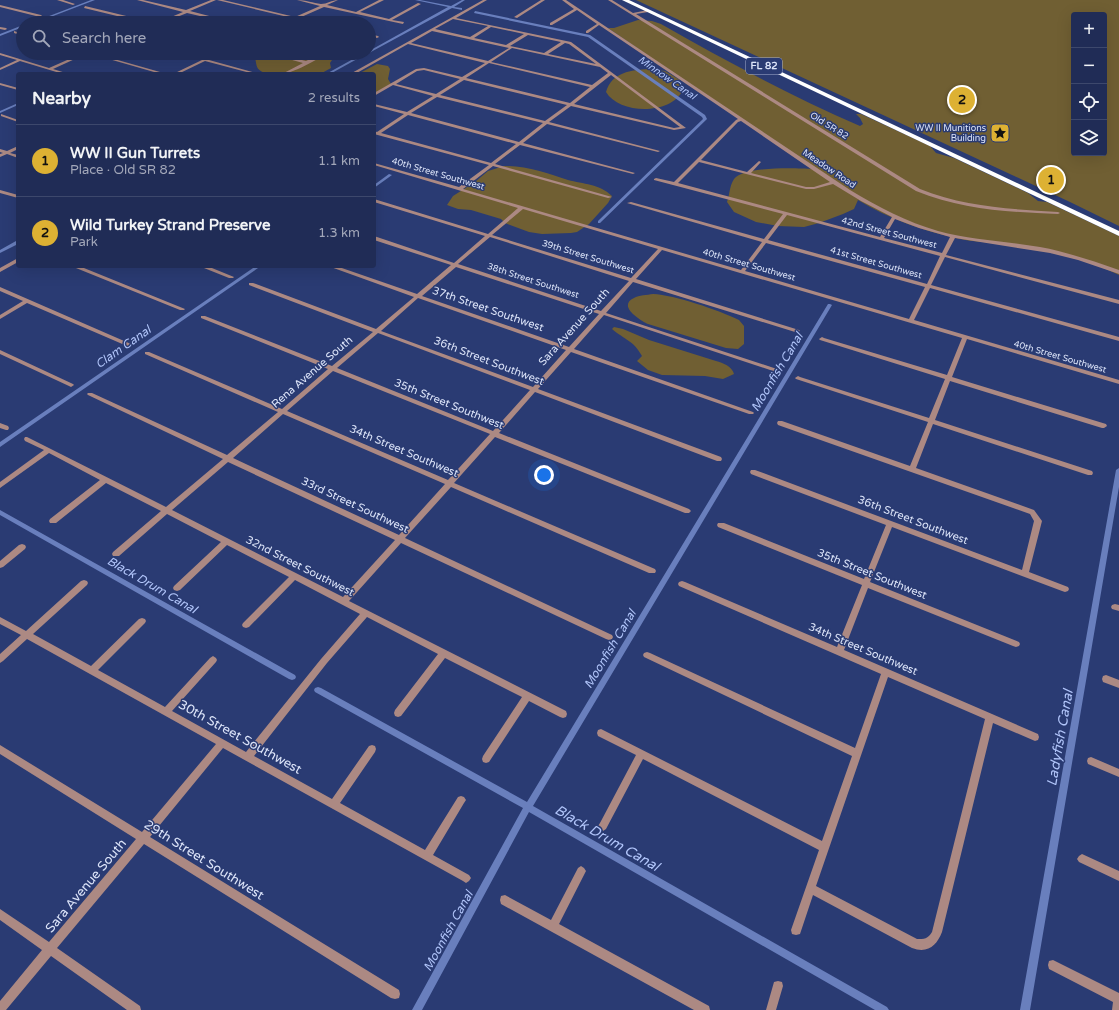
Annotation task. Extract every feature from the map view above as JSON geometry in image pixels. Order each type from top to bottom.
[{"type":"highway","name":"FL 82","points":[[625,0],[698,30],[1070,208],[1119,234]]},
{"type":"highway","points":[[629,0],[649,9]]},
{"type":"highway","name":"FL 82","points":[[635,0],[649,9],[992,174],[1011,180],[1070,208]]},
{"type":"highway","points":[[1070,208],[1119,228]]},
{"type":"street","points":[[59,0],[73,4]]},
{"type":"street","points":[[139,0],[203,16]]},
{"type":"street","points":[[176,16],[214,0]]},
{"type":"street","points":[[219,0],[287,16]]},
{"type":"street","points":[[299,0],[370,16]]},
{"type":"street","points":[[300,16],[336,0]]},
{"type":"street","points":[[356,13],[382,0]]},
{"type":"street","points":[[356,72],[485,0]]},
{"type":"street","points":[[516,17],[543,0]]},
{"type":"street","name":"Meadow Road","points":[[564,0],[834,182],[868,204],[894,217],[952,236],[1053,252],[1119,272]]},
{"type":"street","name":"Old SR 82","points":[[610,0],[918,190],[940,199],[974,207],[1058,213]]},
{"type":"street","points":[[388,20],[418,4]]},
{"type":"street","points":[[0,6],[40,16]]},
{"type":"street","points":[[85,7],[122,16]]},
{"type":"street","points":[[551,24],[576,9]]},
{"type":"street","points":[[632,14],[649,9]]},
{"type":"street","points":[[376,17],[403,23]]},
{"type":"street","points":[[376,94],[421,69],[682,130],[684,128],[570,43],[453,18]]},
{"type":"street","points":[[587,32],[599,24]]},
{"type":"street","points":[[471,38],[491,26]]},
{"type":"street","points":[[0,28],[4,29]]},
{"type":"street","points":[[432,30],[603,67]]},
{"type":"street","points":[[507,46],[527,34]]},
{"type":"street","points":[[545,54],[564,42]]},
{"type":"street","points":[[407,43],[594,87]]},
{"type":"street","points":[[376,133],[512,47]]},
{"type":"street","points":[[0,54],[16,59]]},
{"type":"street","points":[[0,68],[20,60],[60,72]]},
{"type":"street","points":[[49,69],[70,60]]},
{"type":"street","points":[[115,60],[158,72]]},
{"type":"street","points":[[179,72],[205,60],[250,72]]},
{"type":"street","points":[[298,60],[306,62]]},
{"type":"street","points":[[288,72],[310,60]]},
{"type":"street","points":[[460,189],[611,73]]},
{"type":"street","points":[[0,84],[16,88]]},
{"type":"street","points":[[392,84],[658,151]]},
{"type":"street","points":[[376,106],[633,173]]},
{"type":"street","points":[[2,116],[16,120]]},
{"type":"street","points":[[676,184],[737,121],[742,120]]},
{"type":"street","points":[[376,134],[610,198]]},
{"type":"street","points":[[0,156],[16,148]]},
{"type":"street","points":[[0,150],[16,156]]},
{"type":"street","points":[[698,161],[806,188],[814,188],[834,182]]},
{"type":"street","points":[[748,174],[759,162]]},
{"type":"street","name":"40th Street Southwest","points":[[376,165],[1119,382]]},
{"type":"street","name":"42nd Street Southwest","points":[[656,179],[1119,302]]},
{"type":"street","points":[[0,190],[16,196]]},
{"type":"street","name":"39th Street Southwest","points":[[376,201],[797,331]]},
{"type":"street","name":"41st Street Southwest","points":[[629,203],[1119,339]]},
{"type":"street","name":"Rena Avenue South","points":[[116,554],[522,207]]},
{"type":"street","points":[[742,272],[786,213]]},
{"type":"street","points":[[881,238],[894,217]]},
{"type":"street","points":[[911,321],[952,236]]},
{"type":"street","name":"38th Street Southwest","points":[[376,239],[778,370]]},
{"type":"street","name":"Sara Avenue South","points":[[344,601],[661,248]]},
{"type":"street","points":[[0,270],[16,261]]},
{"type":"street","points":[[79,268],[182,309]]},
{"type":"street","points":[[207,268],[231,277]]},
{"type":"street","name":"37th Street Southwest","points":[[337,268],[751,413]]},
{"type":"street","name":"36th Street Southwest","points":[[251,284],[720,459]]},
{"type":"street","points":[[0,289],[129,345]]},
{"type":"street","points":[[0,317],[26,301]]},
{"type":"street","name":"35th Street Southwest","points":[[203,317],[687,512]]},
{"type":"street","points":[[912,469],[965,337]]},
{"type":"street","points":[[822,339],[1104,426]]},
{"type":"street","points":[[0,352],[71,385]]},
{"type":"street","name":"34th Street Southwest","points":[[147,353],[652,571]]},
{"type":"street","points":[[798,378],[1090,473]]},
{"type":"street","name":"33rd Street Southwest","points":[[90,394],[609,637]]},
{"type":"street","points":[[780,423],[1026,509],[1036,516],[1038,521],[1025,574]]},
{"type":"street","name":"32nd Street Southwest","points":[[27,439],[563,714]]},
{"type":"street","points":[[0,486],[49,450]]},
{"type":"street","name":"36th Street Southwest","points":[[753,472],[1066,589]]},
{"type":"street","points":[[53,520],[106,479]]},
{"type":"street","points":[[839,652],[890,523]]},
{"type":"street","name":"35th Street Southwest","points":[[721,525],[1016,644]]},
{"type":"street","points":[[177,588],[226,541]]},
{"type":"street","points":[[0,565],[22,547]]},
{"type":"street","points":[[246,625],[294,576]]},
{"type":"street","points":[[0,659],[84,583]]},
{"type":"street","name":"34th Street Southwest","points":[[682,584],[1035,737]]},
{"type":"street","points":[[247,757],[324,661],[366,613]]},
{"type":"street","name":"30th Street Southwest","points":[[0,620],[466,878]]},
{"type":"street","points":[[92,671],[142,621]]},
{"type":"street","points":[[398,713],[444,653]]},
{"type":"street","points":[[647,655],[858,754]]},
{"type":"street","points":[[166,712],[213,660]]},
{"type":"street","points":[[796,930],[886,672]]},
{"type":"street","points":[[1106,679],[1119,684]]},
{"type":"street","points":[[486,759],[528,696]]},
{"type":"street","points":[[811,889],[916,944],[926,945],[933,941],[937,932],[990,717]]},
{"type":"street","points":[[601,733],[825,848]]},
{"type":"street","name":"Sara Avenue South","points":[[0,1009],[222,743]]},
{"type":"street","name":"29th Street Southwest","points":[[0,749],[395,994]]},
{"type":"street","points":[[334,804],[372,749]]},
{"type":"street","points":[[603,826],[641,754]]},
{"type":"street","points":[[1091,761],[1119,773]]},
{"type":"street","points":[[427,856],[461,800]]},
{"type":"street","points":[[1082,859],[1119,876]]},
{"type":"street","points":[[553,926],[581,871]]},
{"type":"street","points":[[505,900],[705,1010]]},
{"type":"street","points":[[0,914],[136,1010]]},
{"type":"street","points":[[1053,965],[1119,999],[1117,1010]]},
{"type":"street","points":[[771,1010],[778,986]]},
{"type":"shaded area","points":[[636,0],[1119,0],[1119,226],[1070,202]]},
{"type":"shaded area","points":[[638,20],[652,21],[661,24],[759,78],[834,115],[860,126],[863,124],[856,114],[861,114],[930,146],[936,153],[954,158],[1028,193],[1038,201],[1047,202],[1119,236],[1119,275],[1076,258],[1060,254],[999,243],[965,240],[933,232],[894,219],[858,200],[854,209],[819,223],[804,227],[778,226],[756,222],[734,212],[727,202],[732,182],[740,175],[748,172],[771,169],[812,169],[608,28],[614,28]]},
{"type":"shaded area","points":[[255,60],[332,60],[330,63],[331,68],[324,72],[263,72],[258,68]]},
{"type":"shaded area","points":[[377,64],[388,66],[390,69],[388,79],[391,84],[376,93],[376,72],[362,72]]},
{"type":"shaded area","points":[[649,69],[665,71],[680,80],[683,90],[676,98],[667,104],[656,108],[644,109],[622,105],[606,92],[609,85],[617,76],[629,71]]},
{"type":"shaded area","points":[[504,166],[513,166],[544,172],[568,180],[591,185],[602,189],[612,196],[608,203],[589,224],[577,232],[571,233],[542,234],[529,232],[505,223],[501,219],[447,205],[453,196],[475,182],[488,171]]},
{"type":"shaded area","points":[[653,294],[673,297],[720,312],[739,320],[744,326],[744,344],[738,349],[726,348],[644,322],[629,309],[629,301],[636,297]]},
{"type":"shaded area","points":[[614,327],[727,365],[734,374],[723,379],[705,376],[662,375],[648,370],[637,361],[642,356],[639,351],[632,343],[612,329]]},
{"type":"waterway","points":[[51,16],[94,0]]},
{"type":"waterway","points":[[416,0],[451,7]]},
{"type":"waterway","points":[[451,7],[464,0]]},
{"type":"waterway","points":[[376,48],[451,7]]},
{"type":"waterway","name":"Minnow Canal","points":[[451,7],[461,9]]},
{"type":"waterway","name":"Minnow Canal","points":[[475,12],[589,36],[704,116],[705,119],[599,222]]},
{"type":"waterway","points":[[0,35],[16,29]]},
{"type":"waterway","points":[[332,72],[353,60]]},
{"type":"waterway","points":[[0,112],[16,105]]},
{"type":"waterway","name":"Clam Canal","points":[[376,186],[390,175]]},
{"type":"waterway","points":[[0,252],[16,243]]},
{"type":"waterway","name":"Clam Canal","points":[[0,445],[256,268]]},
{"type":"waterway","name":"Moonfish Canal","points":[[528,807],[830,305]]},
{"type":"waterway","name":"Ladyfish Canal","points":[[1025,1010],[1119,470]]},
{"type":"waterway","name":"Black Drum Canal","points":[[0,512],[292,677]]},
{"type":"waterway","name":"Black Drum Canal","points":[[318,690],[528,807]]},
{"type":"waterway","name":"Moonfish Canal","points":[[417,1010],[528,807]]},
{"type":"waterway","name":"Black Drum Canal","points":[[528,807],[884,1010]]},
{"type":"place","name":"Wild Turkey Strand Preserve","points":[[962,100]]},
{"type":"place","name":"WW II Munitions Building","points":[[1000,133]]},
{"type":"place","name":"WW II Gun Turrets","points":[[1051,180]]}]
